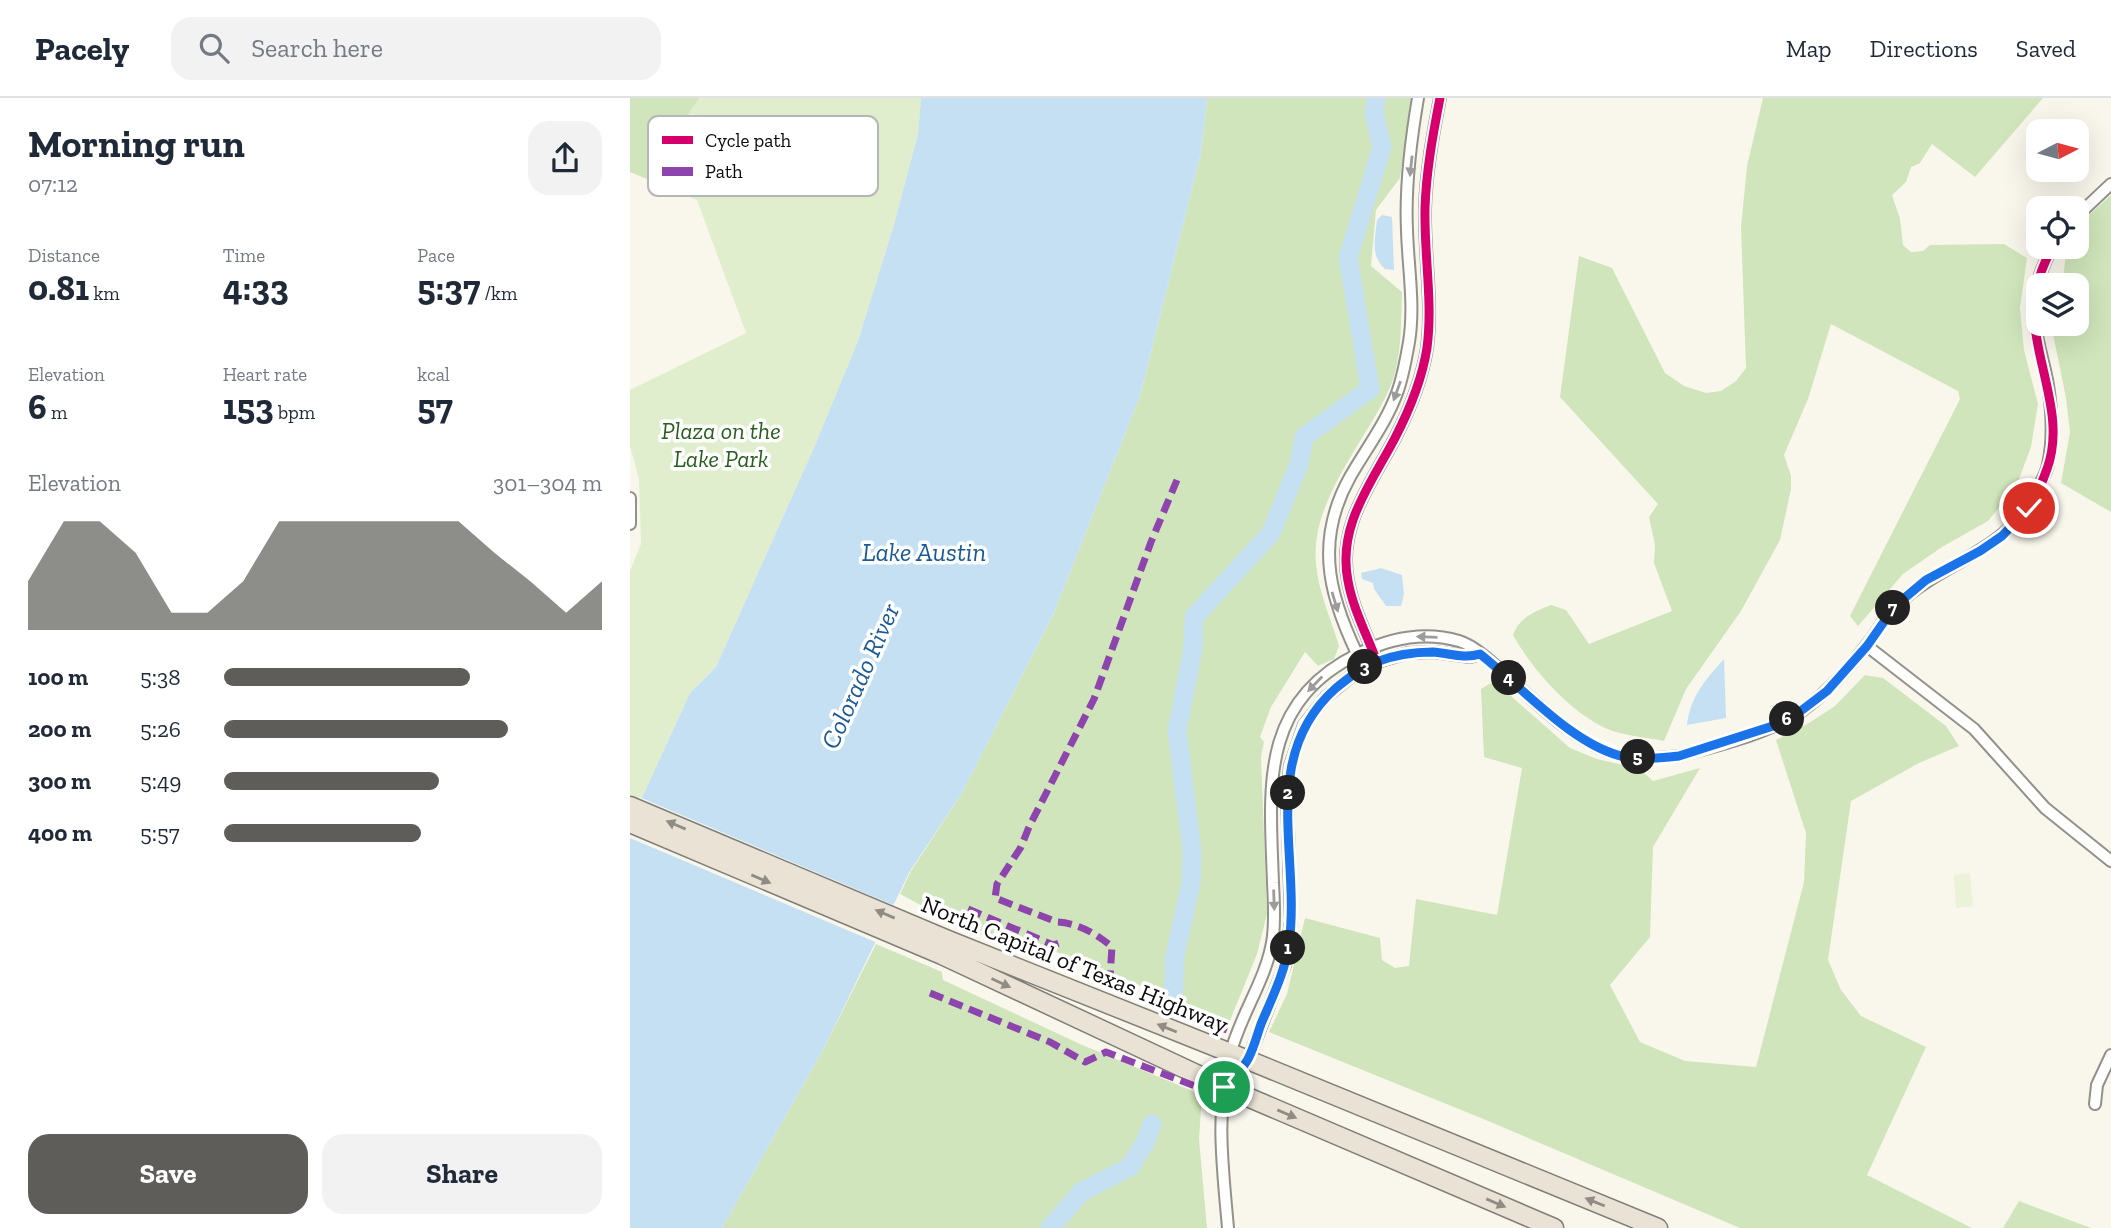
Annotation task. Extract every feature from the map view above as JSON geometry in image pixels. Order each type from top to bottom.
[{"type":"highway","name":"North Capital of Texas Highway","points":[[630,806],[945,948],[1224,1087],[1554,1228]]},
{"type":"highway","name":"North Capital of Texas Highway","points":[[630,823],[945,948],[1248,1060],[1658,1228]]},
{"type":"street","points":[[1364,668],[1341,620],[1332,593],[1328,555],[1330,530],[1338,503],[1350,478],[1374,439],[1397,393],[1405,366],[1412,310],[1407,212],[1418,98]]},
{"type":"street","points":[[1377,662],[1348,579],[1346,555],[1349,528],[1421,382],[1429,324],[1425,206],[1433,130],[1440,98]]},
{"type":"street","points":[[2089,205],[2111,184]]},
{"type":"street","points":[[1228,1228],[1221,1116],[1230,1053],[1263,973],[1273,938],[1270,797],[1273,762],[1281,734],[1310,688],[1328,671],[1384,641],[1409,637],[1440,638],[1472,646],[1533,700],[1585,740],[1606,751],[1627,757],[1663,758],[1700,751],[1779,724],[1827,691],[1867,646],[1895,606],[1926,580],[2002,536],[2029,508],[2048,468],[2053,436],[2048,385],[2037,337],[2035,297],[2046,259]]},
{"type":"street","points":[[630,498],[630,524]]},
{"type":"street","points":[[1867,646],[1974,729],[2045,808],[2111,861]]},
{"type":"street","points":[[1224,1087],[1248,1060],[1285,965],[1291,921],[1287,797],[1290,766],[1304,725],[1326,697],[1355,673],[1377,662],[1408,653],[1434,652],[1470,657],[1480,654]]},
{"type":"street","points":[[1270,797],[1287,797]]},
{"type":"street","points":[[2095,1104],[2097,1085],[2111,1055]]},
{"type":"green space","name":"Plaza on the Lake Park","points":[[630,98],[921,98],[918,134],[893,228],[858,341],[813,450],[716,667],[690,693],[630,824],[630,571],[641,544],[639,479],[630,446],[630,390],[746,333],[697,200],[687,196],[878,196],[878,116],[648,116],[648,180],[630,172]]},
{"type":"green space","points":[[630,98],[699,98],[687,116],[648,116],[648,179],[630,172]]},
{"type":"green space","points":[[1207,98],[1411,98],[1400,178],[1376,210],[1371,266],[1402,292],[1396,369],[1378,412],[1330,496],[1316,541],[1319,584],[1339,646],[1334,659],[1318,666],[1305,652],[1271,707],[1260,737],[1264,742],[1261,757],[1267,914],[1257,954],[1229,1023],[1190,1010],[1168,1010],[1142,1000],[1146,988],[1049,949],[1044,960],[952,922],[900,894],[911,871],[962,793],[1053,615],[1140,396],[1201,153]]},
{"type":"green space","points":[[1763,98],[2043,98],[1975,177],[1932,144],[1920,163],[1911,167],[1906,182],[1892,195],[1900,219],[1903,245],[1911,252],[1923,251],[1930,245],[2004,244],[2026,257],[2020,308],[2024,350],[2038,404],[2031,447],[2016,487],[1988,521],[1942,547],[1903,574],[1858,626],[1850,616],[1960,399],[1958,391],[1831,324],[1808,399],[1784,455],[1791,476],[1791,489],[1780,540],[1741,611],[1686,689],[1664,741],[1626,735],[1591,720],[1565,700],[1541,675],[1513,635],[1523,620],[1551,605],[1566,610],[1589,644],[1672,611],[1654,563],[1655,545],[1649,517],[1658,504],[1560,397],[1579,256],[1612,268],[1665,373],[1684,386],[1706,393],[1721,391],[1736,381],[1746,368],[1741,227],[1747,166]]},
{"type":"green space","points":[[2111,195],[2111,512],[2061,483],[2070,432],[2053,336],[2089,336],[2089,273],[2064,273],[2065,259],[2089,259],[2089,215]]},
{"type":"green space","points":[[1865,675],[1883,678],[1946,726],[1959,746],[1919,763],[1851,801],[1828,960],[1841,990],[1861,1016],[1926,1047],[1867,1175],[1972,1228],[1740,1228],[1269,1032],[1287,994],[1305,918],[1380,938],[1382,960],[1395,968],[1409,966],[1416,899],[1497,915],[1522,768],[1484,757],[1481,689],[1491,683],[1503,689],[1570,748],[1597,759],[1640,769],[1653,781],[1700,768],[1653,847],[1650,937],[1610,985],[1640,1042],[1685,1061],[1756,1067],[1804,882],[1806,833],[1776,740],[1835,706]]},
{"type":"green space","points":[[1970,873],[1973,906],[1956,908],[1954,875]]},
{"type":"green space","points":[[876,944],[942,972],[943,980],[1080,1044],[1202,1095],[1199,1139],[1207,1228],[722,1228],[823,1050]]},
{"type":"green space","points":[[2019,1201],[2091,1228],[2003,1228]]},
{"type":"water","name":"Lake Austin","points":[[921,98],[1207,98],[1201,153],[1140,396],[1053,615],[962,793],[910,871],[823,1050],[722,1228],[630,1228],[630,824],[690,693],[716,667],[813,450],[858,341],[893,228],[918,134]]},
{"type":"water","points":[[1382,215],[1392,217],[1394,270],[1385,269],[1375,252],[1377,220]]},
{"type":"water","points":[[1381,568],[1402,575],[1404,594],[1401,606],[1386,606],[1373,583],[1362,579],[1361,573]]},
{"type":"water","points":[[1724,659],[1726,718],[1687,725],[1695,697]]},
{"type":"pier","points":[[639,797],[898,907],[880,944],[630,838],[630,816]]},
{"type":"waterway","points":[[1173,1002],[1175,955],[1191,883],[1192,851],[1177,731],[1193,648],[1194,617],[1271,533],[1299,464],[1304,437],[1370,389],[1348,258],[1382,147],[1374,113],[1376,98]]},
{"type":"waterway","points":[[1050,1228],[1081,1192],[1130,1167],[1146,1141],[1152,1124]]},
{"type":"marked path","points":[[1177,480],[1151,542],[1094,699],[1021,847],[997,884],[995,898],[1094,934],[1112,947],[1110,976],[1149,1000],[1227,1030]]},
{"type":"marked path","points":[[968,909],[1053,945],[1065,941]]},
{"type":"marked path","points":[[930,993],[1050,1042],[1085,1062],[1106,1052],[1208,1091]]},
{"type":"cycle path","points":[[1377,662],[1350,591],[1346,561],[1347,542],[1358,506],[1395,438],[1419,383],[1425,360],[1429,331],[1426,195],[1440,98]]},
{"type":"cycle path","points":[[1224,1087],[1248,1060],[1285,965],[1291,921],[1287,797],[1290,766],[1304,725],[1326,697],[1355,673],[1377,662],[1408,653],[1434,652],[1470,657],[1480,654],[1542,708],[1586,739],[1635,757],[1663,759],[1689,754],[1769,727],[1805,708],[1849,667],[1897,604],[1938,572],[1977,553],[2000,537],[2020,517],[2036,495],[2052,448],[2051,405],[2034,318],[2039,277],[2047,259]]},
{"type":"route","points":[[1224,1087],[1248,1060],[1285,965],[1291,921],[1287,797],[1290,766],[1304,725],[1326,697],[1355,673],[1377,662],[1408,653],[1434,652],[1470,657],[1480,654],[1533,700],[1585,740],[1606,751],[1627,757],[1663,758],[1700,751],[1779,724],[1802,710],[1827,691],[1867,646],[1895,606],[1926,580],[2002,536],[2029,508]]},
{"type":"water label","name":"Colorado River","points":[[860,676]]}]
